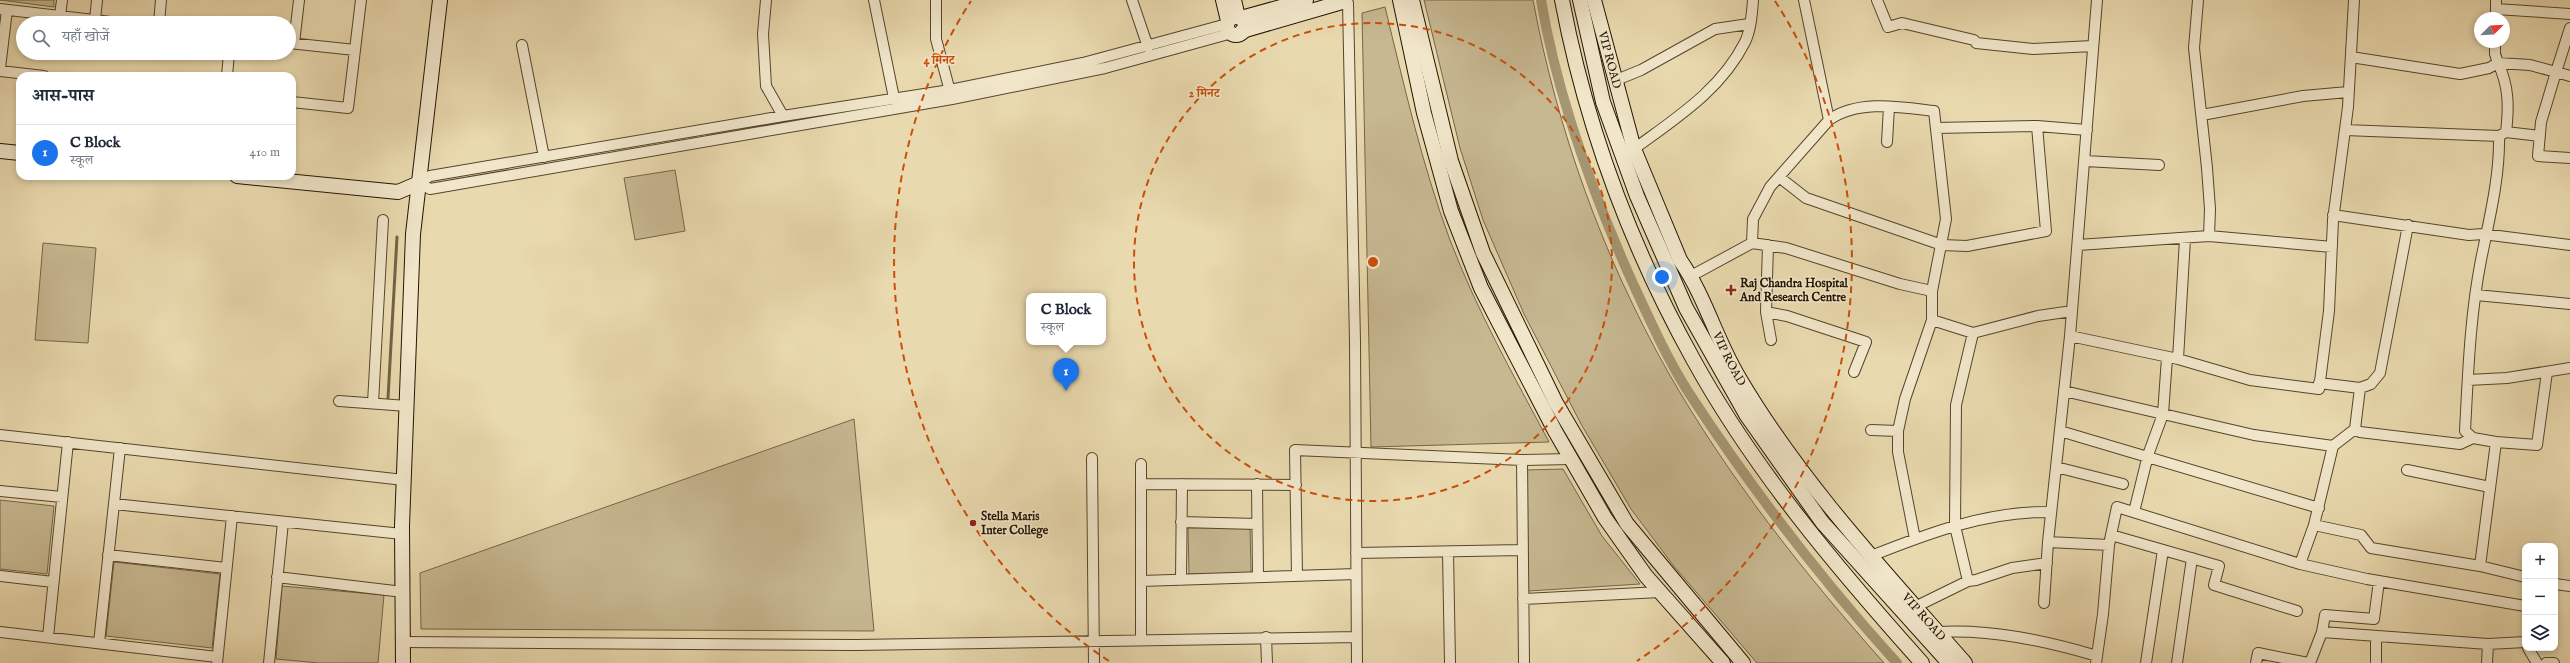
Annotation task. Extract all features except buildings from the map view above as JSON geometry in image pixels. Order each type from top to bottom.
[{"type":"street","points":[[0,68],[3,10],[60,16],[62,0]]},
{"type":"street","points":[[95,16],[97,0]]},
{"type":"street","points":[[160,16],[161,0]]},
{"type":"street","points":[[296,16],[299,0]]},
{"type":"street","points":[[296,102],[348,108],[361,0]]},
{"type":"street","points":[[403,663],[402,534],[413,234],[440,0]]},
{"type":"street","points":[[766,0],[763,34],[766,86],[783,116]]},
{"type":"street","points":[[874,0],[894,98]]},
{"type":"street","points":[[936,0],[936,39],[951,95]]},
{"type":"street","points":[[1132,0],[1148,47]]},
{"type":"street","points":[[1223,0],[1235,24]]},
{"type":"street","points":[[1234,0],[1235,24]]},
{"type":"street","points":[[296,173],[400,184],[419,184],[430,189],[1105,68],[1306,0]]},
{"type":"street","points":[[1400,0],[1424,113],[1451,210],[1481,288],[1571,458],[1605,518],[1646,576],[1723,663]]},
{"type":"street","points":[[1412,0],[1451,162],[1480,246],[1556,403],[1627,524],[1743,663]]},
{"type":"street","points":[[1562,0],[1572,52],[1605,166],[1644,261],[1694,360],[1738,431],[1790,505],[1862,597],[1922,663]]},
{"type":"street","name":"VIP ROAD","points":[[1580,0],[1602,102],[1636,196],[1686,308],[1747,416],[1822,522],[1949,663]]},
{"type":"street","name":"VIP ROAD","points":[[1594,0],[1614,81],[1634,148],[1680,260],[1691,276],[1738,376],[1788,453],[1871,556],[1965,663]]},
{"type":"street","points":[[1634,148],[1698,102],[1725,72],[1745,41],[1753,0]]},
{"type":"street","points":[[1804,0],[1829,120]]},
{"type":"street","points":[[1877,0],[1888,27],[1902,23],[1974,40],[1976,43],[2019,47],[2092,46]]},
{"type":"street","points":[[2044,603],[2050,512],[2070,336],[2078,245],[2092,46],[2097,0]]},
{"type":"street","points":[[2198,0],[2194,48],[2196,84],[2202,115],[2210,209],[2209,236]]},
{"type":"street","points":[[2070,336],[2167,358],[2178,359],[2250,380],[2319,389],[2329,311],[2334,215],[2345,130],[2354,0]]},
{"type":"street","points":[[277,180],[398,192],[419,184],[430,176],[894,98],[951,95],[1148,47],[1235,24],[1346,1],[1355,453],[1356,663]]},
{"type":"street","points":[[2496,9],[2570,14]]},
{"type":"street","points":[[1614,81],[1641,70],[1715,29],[1749,24]]},
{"type":"street","points":[[2570,28],[2541,122],[2538,156],[2570,158]]},
{"type":"street","points":[[296,44],[355,50]]},
{"type":"street","points":[[522,45],[544,157]]},
{"type":"street","points":[[2495,48],[2498,63],[2505,76],[2508,94],[2488,234],[2481,260],[2471,331],[2465,431],[2473,438],[2496,442],[2537,445],[2547,372]]},
{"type":"street","points":[[2350,57],[2460,74],[2489,68],[2498,63],[2530,65],[2570,76]]},
{"type":"street","points":[[227,72],[228,60]]},
{"type":"street","points":[[0,71],[16,73]]},
{"type":"street","points":[[2202,115],[2303,96],[2348,92]]},
{"type":"street","points":[[1887,142],[1889,107]]},
{"type":"street","points":[[1752,243],[1753,219],[1770,187],[1829,120],[1850,109],[1889,107],[1934,111],[1946,219],[1932,291],[1932,320],[1905,399],[1898,431],[1898,452],[1915,539]]},
{"type":"street","points":[[1779,177],[1806,198],[1942,245],[1967,246],[2046,231],[2037,126]]},
{"type":"street","points":[[1936,128],[2037,126],[2087,130]]},
{"type":"street","points":[[2345,130],[2540,136]]},
{"type":"street","points":[[0,142],[16,144]]},
{"type":"street","points":[[0,151],[16,153]]},
{"type":"street","points":[[2085,161],[2159,166]]},
{"type":"street","points":[[2334,215],[2469,235],[2488,234],[2570,245]]},
{"type":"street","points":[[372,403],[383,220]]},
{"type":"street","points":[[2319,383],[2360,388],[2371,384],[2380,373],[2408,225]]},
{"type":"street","points":[[2078,245],[2185,239],[2209,236],[2332,247]]},
{"type":"street","points":[[2178,359],[2185,239]]},
{"type":"street","points":[[1691,276],[1752,243],[1786,248],[1900,284],[1932,291]]},
{"type":"street","points":[[1768,245],[1766,312],[1771,340]]},
{"type":"street","points":[[2476,295],[2570,304]]},
{"type":"street","points":[[1932,320],[1973,333],[2038,316],[2072,311]]},
{"type":"street","points":[[1766,312],[1787,316],[1866,342],[1854,372]]},
{"type":"street","points":[[1968,580],[1955,526],[1956,405],[1973,333]]},
{"type":"street","points":[[2134,512],[2148,455],[2163,414],[2167,358]]},
{"type":"street","points":[[2468,380],[2507,378],[2570,368]]},
{"type":"street","points":[[2300,564],[2319,508],[2333,446],[2355,429],[2360,388]]},
{"type":"street","points":[[2064,391],[2254,435],[2333,446]]},
{"type":"street","points":[[339,401],[407,406]]},
{"type":"street","points":[[2355,429],[2360,432],[2460,444],[2473,438]]},
{"type":"street","points":[[1871,430],[1898,431]]},
{"type":"street","points":[[2060,431],[2148,455],[2319,508]]},
{"type":"street","points":[[0,435],[404,480]]},
{"type":"street","points":[[48,637],[68,442]]},
{"type":"street","points":[[2480,566],[2496,442]]},
{"type":"street","points":[[98,643],[120,448]]},
{"type":"street","points":[[1297,576],[1295,450],[1522,460],[1571,458]]},
{"type":"street","points":[[1092,458],[1094,663]]},
{"type":"street","points":[[1522,460],[1524,663]]},
{"type":"street","points":[[1141,639],[1142,464]]},
{"type":"street","points":[[2056,467],[2123,484]]},
{"type":"street","points":[[2407,470],[2490,487]]},
{"type":"street","points":[[1142,484],[1296,484]]},
{"type":"street","points":[[1181,580],[1182,484]]},
{"type":"street","points":[[1257,484],[1258,577]]},
{"type":"street","points":[[0,491],[62,497]]},
{"type":"street","points":[[114,504],[402,534]]},
{"type":"street","points":[[1938,632],[1956,631],[2043,640],[2096,660],[2103,614],[2108,545],[2117,507],[2300,564],[2379,581],[2522,605]]},
{"type":"street","points":[[1871,556],[1915,539],[1988,517],[2018,512],[2050,512]]},
{"type":"street","points":[[0,632],[98,643],[217,660],[232,516]]},
{"type":"street","points":[[269,663],[282,522]]},
{"type":"street","points":[[1181,522],[1257,524]]},
{"type":"street","points":[[2314,525],[2361,535],[2371,548],[2480,566],[2522,576]]},
{"type":"street","points":[[2111,535],[2219,566],[2214,585],[2296,611]]},
{"type":"street","points":[[2048,542],[2108,545]]},
{"type":"street","points":[[1356,553],[1523,550]]},
{"type":"street","points":[[2146,663],[2163,550]]},
{"type":"street","points":[[1448,552],[1450,663]]},
{"type":"street","points":[[108,555],[226,568]]},
{"type":"street","points":[[2176,663],[2192,558]]},
{"type":"street","points":[[1915,607],[1968,580],[1976,580],[2012,568],[2047,563]]},
{"type":"street","points":[[1141,581],[1356,574]]},
{"type":"street","points":[[0,576],[53,582]]},
{"type":"street","points":[[277,578],[403,592]]},
{"type":"street","points":[[2256,663],[2258,653],[2309,663],[2322,632],[2325,615],[2374,619],[2379,581]]},
{"type":"street","points":[[2558,584],[2570,586]]},
{"type":"street","points":[[1523,598],[1660,592]]},
{"type":"street","points":[[2322,632],[2488,644],[2522,643]]},
{"type":"street","points":[[2376,636],[2376,663]]},
{"type":"street","points":[[1266,637],[1266,663]]},
{"type":"street","points":[[403,642],[856,645],[1141,639],[1356,637]]},
{"type":"street","points":[[2487,663],[2488,644]]},
{"type":"street","points":[[2530,651],[2537,663]]},
{"type":"street","points":[[2546,663],[2554,663]]},
{"type":"shaded area","points":[[0,0],[54,0],[54,7]]},
{"type":"shaded area","points":[[1424,0],[1533,0],[1555,96],[1585,191],[1623,284],[1668,372],[1716,449],[1768,523],[1854,629],[1884,663],[1757,663],[1673,565],[1631,509],[1581,424],[1524,314],[1483,220],[1460,148]]},
{"type":"shaded area","points":[[1385,7],[1422,154],[1450,240],[1484,318],[1549,442],[1371,447],[1362,13]]},
{"type":"shaded area","points":[[675,170],[685,231],[635,240],[624,178]]},
{"type":"shaded area","points":[[43,243],[96,248],[88,343],[35,340]]},
{"type":"shaded area","points":[[854,419],[874,631],[421,629],[420,573]]},
{"type":"shaded area","points":[[1563,469],[1602,536],[1640,584],[1528,591],[1527,470]]},
{"type":"shaded area","points":[[0,500],[54,506],[47,574],[0,569]]},
{"type":"shaded area","points":[[1250,527],[1251,573],[1189,574],[1188,528]]},
{"type":"shaded area","points":[[114,562],[220,574],[212,648],[106,636]]},
{"type":"shaded area","points":[[282,586],[384,595],[378,663],[319,663],[276,659]]},
{"type":"waterway","points":[[1541,0],[1556,71],[1589,176],[1630,277],[1673,365],[1689,393],[1762,498],[1814,566],[1897,663]]},
{"type":"waterway","points":[[388,398],[397,237]]},
{"type":"place","name":"Raj Chandra Hospital And Research Centre","points":[[1731,290]]},
{"type":"place","name":"C Block","points":[[1066,391]]},
{"type":"place","name":"Stella Maris Inter College","points":[[973,523]]}]
